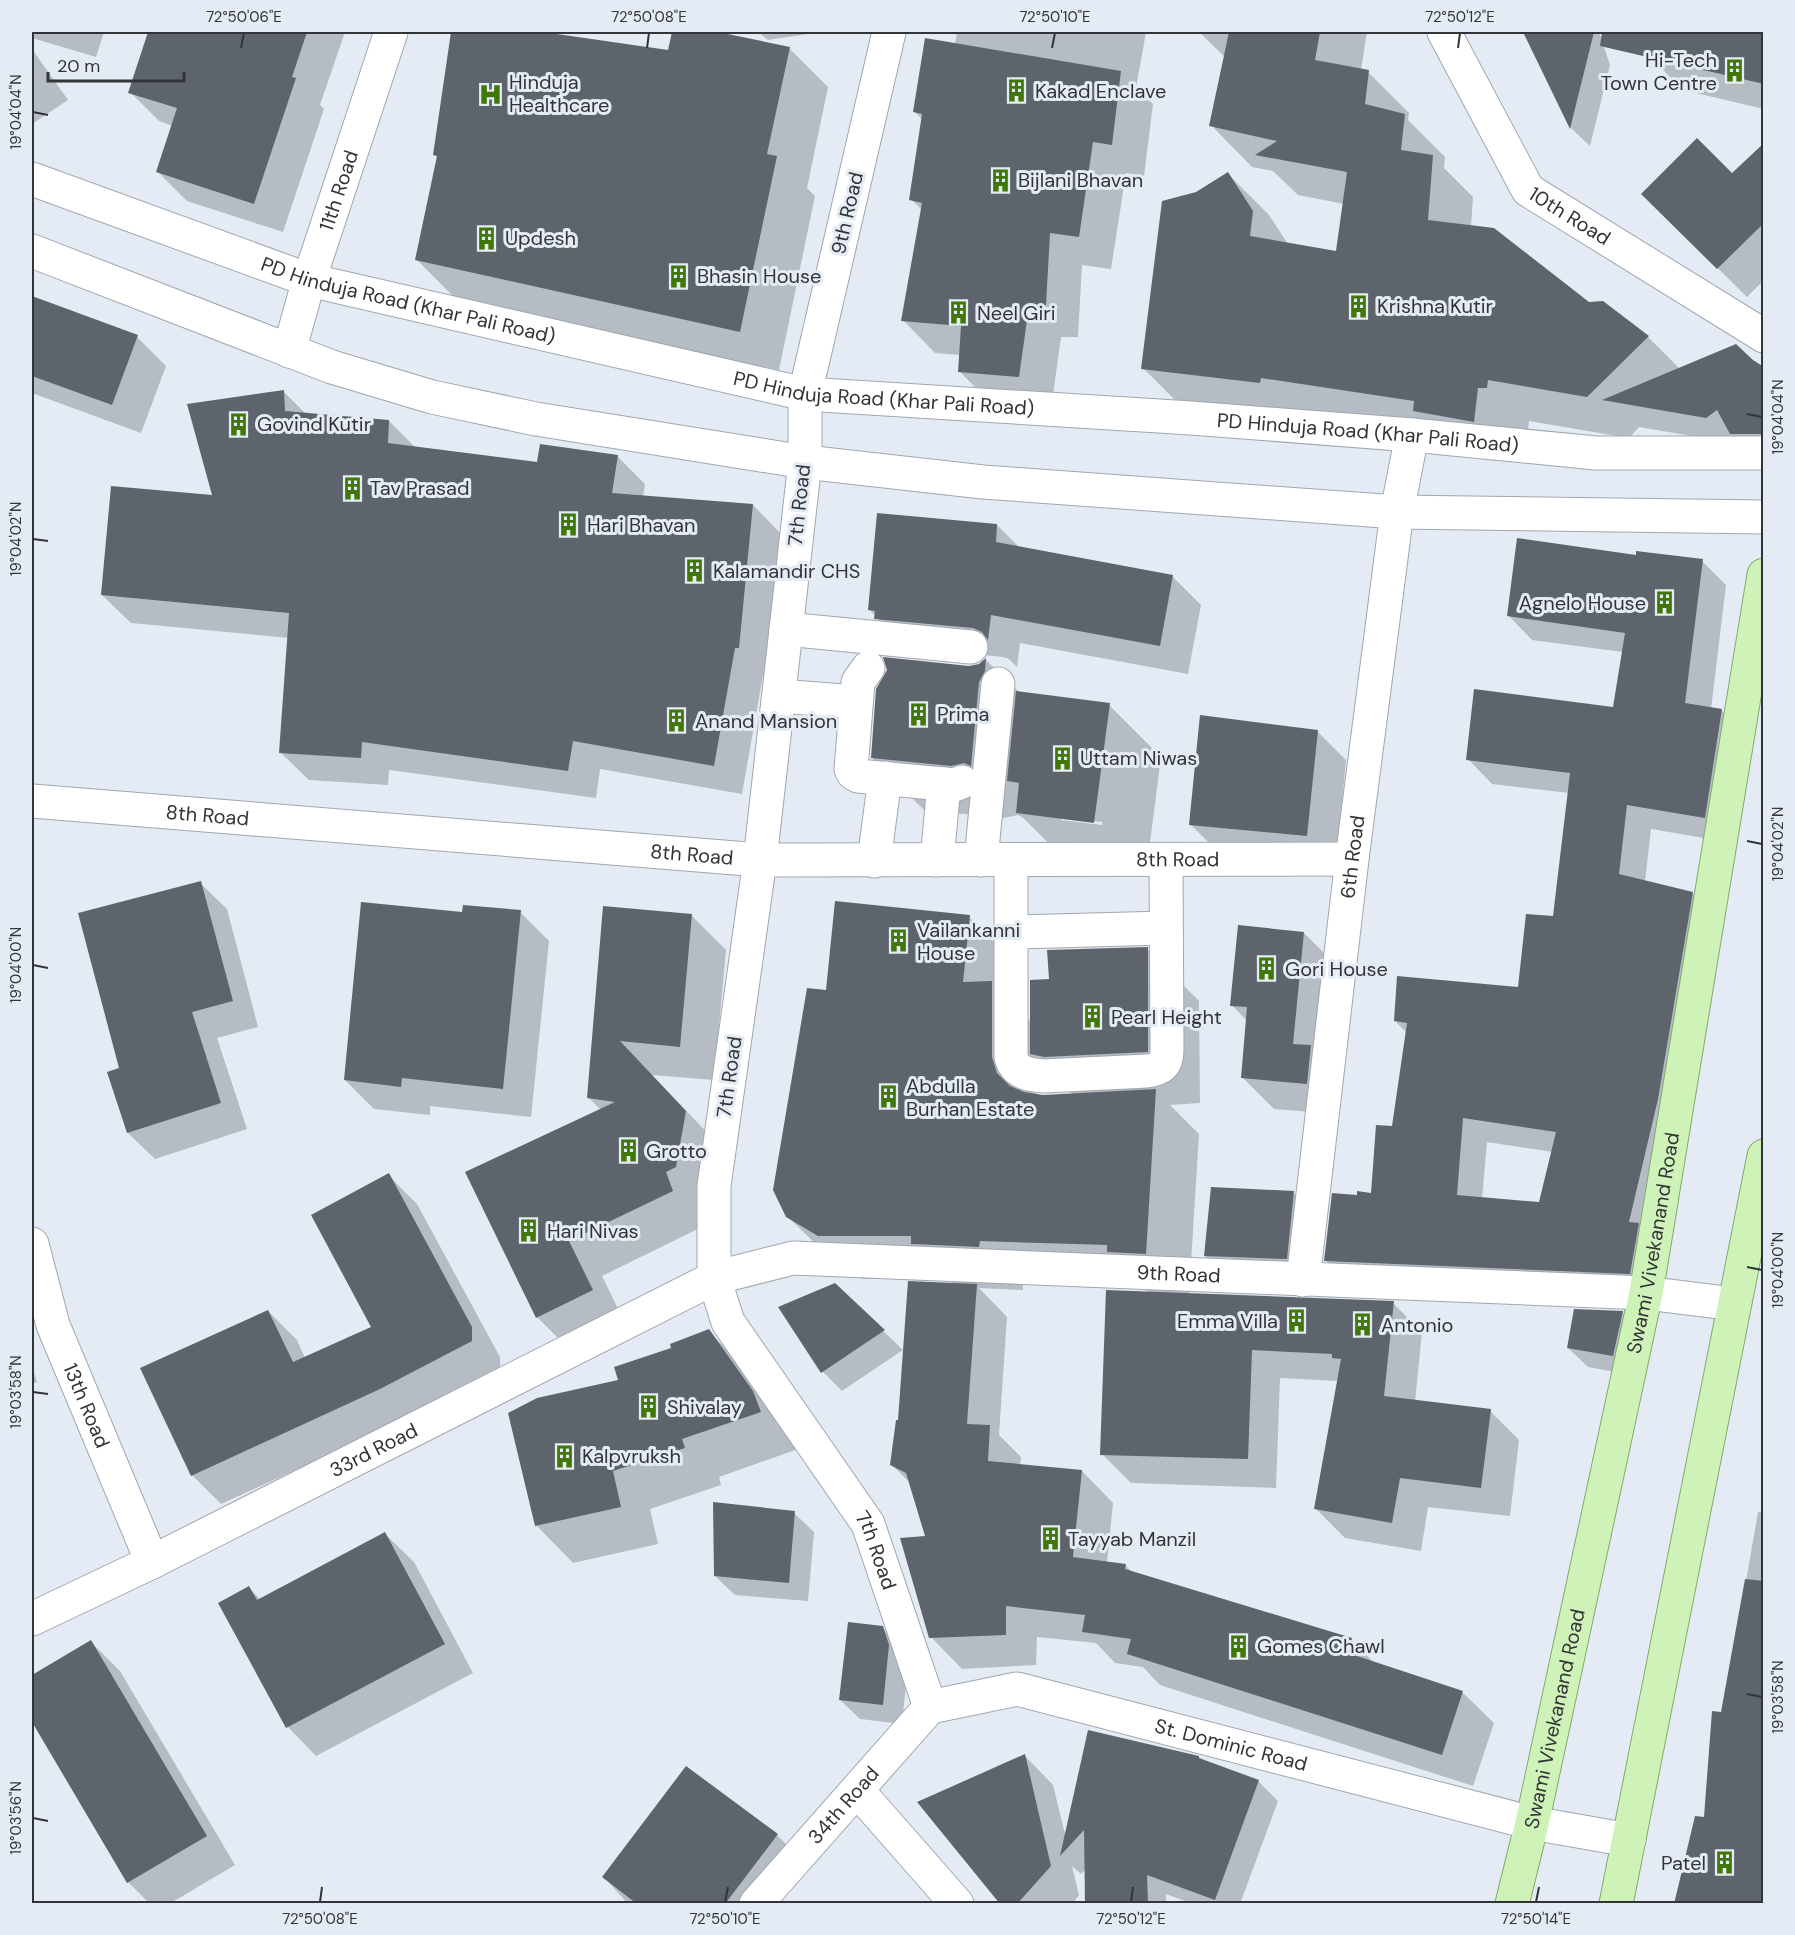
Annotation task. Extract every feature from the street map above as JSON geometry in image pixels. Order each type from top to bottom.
[{"type":"main road","name":"Swami Vivekanand Road","points":[[1512,1904],[1532,1823],[1646,1293],[1764,575]]},
{"type":"main road","points":[[1616,1904],[1764,1156]]},
{"type":"street","name":"11th Road","points":[[289,351],[309,280],[392,32]]},
{"type":"street","name":"9th Road","points":[[805,394],[889,32]]},
{"type":"street","name":"10th Road","points":[[1444,32],[1528,190],[1764,336]]},
{"type":"street","name":"PD Hinduja Road (Khar Pali Road)","points":[[32,180],[309,280],[805,394],[1191,418],[1412,435],[1596,453],[1764,453]]},
{"type":"street","points":[[32,250],[332,367],[455,402],[536,419],[805,462],[983,482],[1397,512],[1764,517]]},
{"type":"street","name":"7th Road","points":[[805,394],[805,462],[760,861],[714,1186],[714,1278],[728,1322],[868,1524],[930,1707]]},
{"type":"street","name":"6th Road","points":[[1303,1280],[1352,859],[1397,512],[1412,435]]},
{"type":"street","points":[[786,629],[900,642],[971,647]]},
{"type":"street","points":[[780,686],[861,684],[851,769],[858,776],[885,778],[971,774]]},
{"type":"street","points":[[937,860],[971,774],[998,684]]},
{"type":"street","points":[[971,774],[996,860],[1012,932],[1013,1065],[1029,1074],[1044,1076],[1147,1071],[1159,1070],[1164,1064],[1167,1050],[1166,860]]},
{"type":"street","points":[[874,861],[885,778]]},
{"type":"street","name":"8th Road","points":[[32,801],[760,861],[1352,859]]},
{"type":"street","points":[[1012,932],[1166,928]]},
{"type":"street","name":"13th Road","points":[[32,1244],[53,1325],[152,1562]]},
{"type":"street","name":"9th Road","points":[[714,1278],[793,1258],[1646,1293],[1734,1304]]},
{"type":"street","name":"33rd Road","points":[[32,1619],[152,1562],[714,1278]]},
{"type":"street","name":"St. Dominic Road","points":[[930,1707],[1017,1689],[1532,1823],[1629,1840]]},
{"type":"street","name":"34th Road","points":[[756,1904],[930,1707]]},
{"type":"street","points":[[857,1790],[957,1904]]},
{"type":"building","points":[[148,32],[307,32],[292,77],[296,78],[254,204],[156,172],[177,108],[128,93]]},
{"type":"building","points":[[451,32],[543,32],[668,50],[672,32],[718,32],[790,47],[767,154],[777,156],[740,332],[415,260],[437,156],[433,155]]},
{"type":"building","points":[[1229,32],[1320,32],[1315,60],[1369,70],[1365,104],[1405,114],[1401,150],[1433,155],[1428,220],[1494,228],[1589,302],[1603,301],[1649,336],[1587,397],[1488,380],[1487,388],[1478,388],[1474,422],[1413,411],[1414,401],[1261,378],[1260,383],[1141,369],[1162,201],[1196,192],[1228,172],[1253,211],[1250,236],[1336,251],[1347,172],[1255,155],[1277,141],[1209,126]]},
{"type":"building","points":[[1523,32],[1594,32],[1570,129]]},
{"type":"building","name":"Hi-Tech Town Centre","points":[[1602,32],[1764,32],[1764,84],[1600,46]]},
{"type":"building","points":[[925,38],[1121,71],[1112,145],[1093,142],[1079,237],[1050,233],[1046,305],[1029,306],[1019,377],[958,372],[961,326],[901,321],[922,203],[909,200],[922,114],[913,112]]},
{"type":"building","points":[[1697,138],[1732,173],[1764,143],[1764,223],[1717,269],[1641,194]]},
{"type":"building","points":[[32,296],[138,335],[112,405],[32,376]]},
{"type":"building","points":[[1736,344],[1764,367],[1764,434],[1730,434],[1717,410],[1706,418],[1602,400]]},
{"type":"building","points":[[284,390],[285,411],[389,420],[388,443],[537,462],[540,444],[618,455],[612,493],[753,504],[739,648],[735,648],[714,766],[573,741],[568,771],[362,742],[361,758],[279,753],[289,613],[101,595],[111,486],[212,495],[187,404]]},
{"type":"building","points":[[877,513],[997,524],[996,542],[1173,575],[1160,646],[991,615],[988,640],[982,632],[973,628],[874,619],[875,611],[868,610]]},
{"type":"building","points":[[1517,538],[1636,555],[1636,551],[1703,559],[1685,703],[1722,709],[1705,818],[1627,805],[1619,874],[1693,892],[1658,1099],[1629,1222],[1639,1223],[1630,1274],[1324,1261],[1332,1193],[1357,1195],[1357,1191],[1371,1193],[1376,1125],[1392,1126],[1407,1023],[1394,1021],[1397,976],[1518,987],[1526,914],[1553,916],[1570,773],[1466,760],[1474,689],[1613,707],[1625,633],[1507,616]],"holes":[[[1463,1118],[1556,1132],[1539,1202],[1457,1195]]]},
{"type":"building","name":"Prima","points":[[883,657],[969,666],[979,664],[986,658],[985,671],[979,682],[971,766],[964,763],[951,766],[871,758],[876,689],[887,670]]},
{"type":"building","name":"Uttam Niwas","points":[[1016,691],[1110,703],[1094,823],[1016,813],[1019,783],[1007,781]]},
{"type":"building","points":[[1200,715],[1318,730],[1307,836],[1189,825]]},
{"type":"building","points":[[201,881],[233,1001],[192,1012],[221,1103],[127,1133],[107,1072],[119,1068],[78,913]]},
{"type":"building","points":[[835,901],[970,915],[963,982],[992,981],[992,1057],[997,1073],[1010,1086],[1024,1092],[1043,1095],[1156,1089],[1146,1254],[1107,1252],[1107,1245],[980,1241],[979,1247],[911,1244],[911,1236],[818,1236],[786,1217],[773,1190],[807,988],[826,990]]},
{"type":"building","points":[[361,902],[462,912],[463,905],[521,910],[503,1089],[402,1078],[401,1087],[344,1080]]},
{"type":"building","points":[[603,906],[692,914],[680,1047],[620,1041],[686,1111],[676,1167],[666,1172],[673,1191],[569,1241],[593,1290],[536,1318],[465,1172],[615,1102],[587,1098]]},
{"type":"building","points":[[1238,925],[1304,932],[1293,1044],[1311,1045],[1307,1084],[1241,1078],[1247,1007],[1230,1006]]},
{"type":"building","name":"Pearl Height","points":[[1148,947],[1148,1052],[1044,1057],[1030,1054],[1030,980],[1049,979],[1047,950]]},
{"type":"building","points":[[389,1173],[472,1327],[472,1341],[380,1389],[191,1476],[140,1368],[268,1310],[293,1362],[371,1327],[311,1215]]},
{"type":"building","points":[[1211,1187],[1294,1191],[1287,1259],[1204,1256]]},
{"type":"building","points":[[908,1281],[977,1284],[967,1424],[990,1425],[988,1461],[1082,1470],[1073,1557],[1126,1564],[1125,1569],[1352,1638],[1348,1653],[1463,1691],[1442,1755],[1127,1654],[1131,1639],[1082,1632],[1085,1615],[1006,1606],[1006,1635],[929,1638],[900,1538],[925,1536],[906,1473],[890,1465],[896,1420],[898,1420]]},
{"type":"building","points":[[835,1283],[885,1330],[821,1373],[778,1307]]},
{"type":"building","points":[[1106,1290],[1394,1301],[1384,1396],[1491,1409],[1481,1488],[1400,1478],[1392,1523],[1314,1509],[1341,1359],[1332,1358],[1332,1354],[1252,1350],[1248,1459],[1100,1455]]},
{"type":"building","points":[[1574,1309],[1623,1311],[1613,1356],[1567,1348]]},
{"type":"building","points":[[709,1329],[753,1391],[761,1412],[682,1439],[685,1448],[613,1471],[621,1507],[535,1526],[508,1413],[537,1398],[618,1380],[614,1367],[671,1348],[670,1344]]},
{"type":"building","points":[[713,1502],[795,1511],[789,1583],[714,1576]]},
{"type":"building","points":[[385,1532],[445,1644],[286,1728],[218,1603],[249,1586],[257,1600]]},
{"type":"building","points":[[1745,1579],[1764,1581],[1764,1904],[1674,1904],[1695,1816],[1704,1817],[1712,1711],[1721,1712]]},
{"type":"building","points":[[848,1622],[883,1626],[889,1645],[883,1705],[839,1700]]},
{"type":"building","points":[[91,1640],[207,1836],[127,1883],[32,1722],[32,1675]]},
{"type":"building","points":[[1088,1730],[1199,1756],[1199,1758],[1259,1780],[1215,1900],[1147,1875],[1148,1904],[1085,1904],[1084,1830],[1060,1856]]},
{"type":"building","points":[[1025,1754],[1051,1866],[1017,1904],[1000,1904],[917,1802]]},
{"type":"building","points":[[686,1766],[778,1834],[725,1904],[637,1904],[602,1877]]},
{"type":"place","name":"Hi-Tech Town Centre","points":[[1735,71]]},
{"type":"place","name":"Kakad Enclave","points":[[1017,91]]},
{"type":"place","name":"Hinduja Healthcare","points":[[491,94]]},
{"type":"place","name":"Bijlani Bhavan","points":[[1000,180]]},
{"type":"place","name":"Updesh","points":[[487,238]]},
{"type":"place","name":"Bhasin House","points":[[679,276]]},
{"type":"place","name":"Krishna Kutir","points":[[1359,306]]},
{"type":"place","name":"Neel Giri","points":[[959,313]]},
{"type":"place","name":"Govind Kutir","points":[[239,424]]},
{"type":"place","name":"Tav Prasad","points":[[352,488]]},
{"type":"place","name":"Hari Bhavan","points":[[569,525]]},
{"type":"place","name":"Kalamandir CHS","points":[[695,571]]},
{"type":"place","name":"Agnelo House","points":[[1664,603]]},
{"type":"place","name":"Prima","points":[[919,714]]},
{"type":"place","name":"Anand Mansion","points":[[677,721]]},
{"type":"place","name":"Uttam Niwas","points":[[1062,758]]},
{"type":"place","name":"Vailankanni House","points":[[899,941]]},
{"type":"place","name":"Gori House","points":[[1267,969]]},
{"type":"place","name":"Pearl Height","points":[[1093,1017]]},
{"type":"place","name":"Abdulla Burhan Estate","points":[[888,1097]]},
{"type":"place","name":"Grotto","points":[[628,1151]]},
{"type":"place","name":"Hari Nivas","points":[[529,1231]]},
{"type":"place","name":"Emma Villa","points":[[1296,1321]]},
{"type":"place","name":"Antonio","points":[[1363,1325]]},
{"type":"place","name":"Shivalay","points":[[649,1407]]},
{"type":"place","name":"Kalpvruksh","points":[[564,1456]]},
{"type":"place","name":"Tayyab Manzil","points":[[1050,1539]]},
{"type":"place","name":"Gomes Chawl","points":[[1239,1646]]},
{"type":"place","name":"Patel","points":[[1724,1863]]}]
